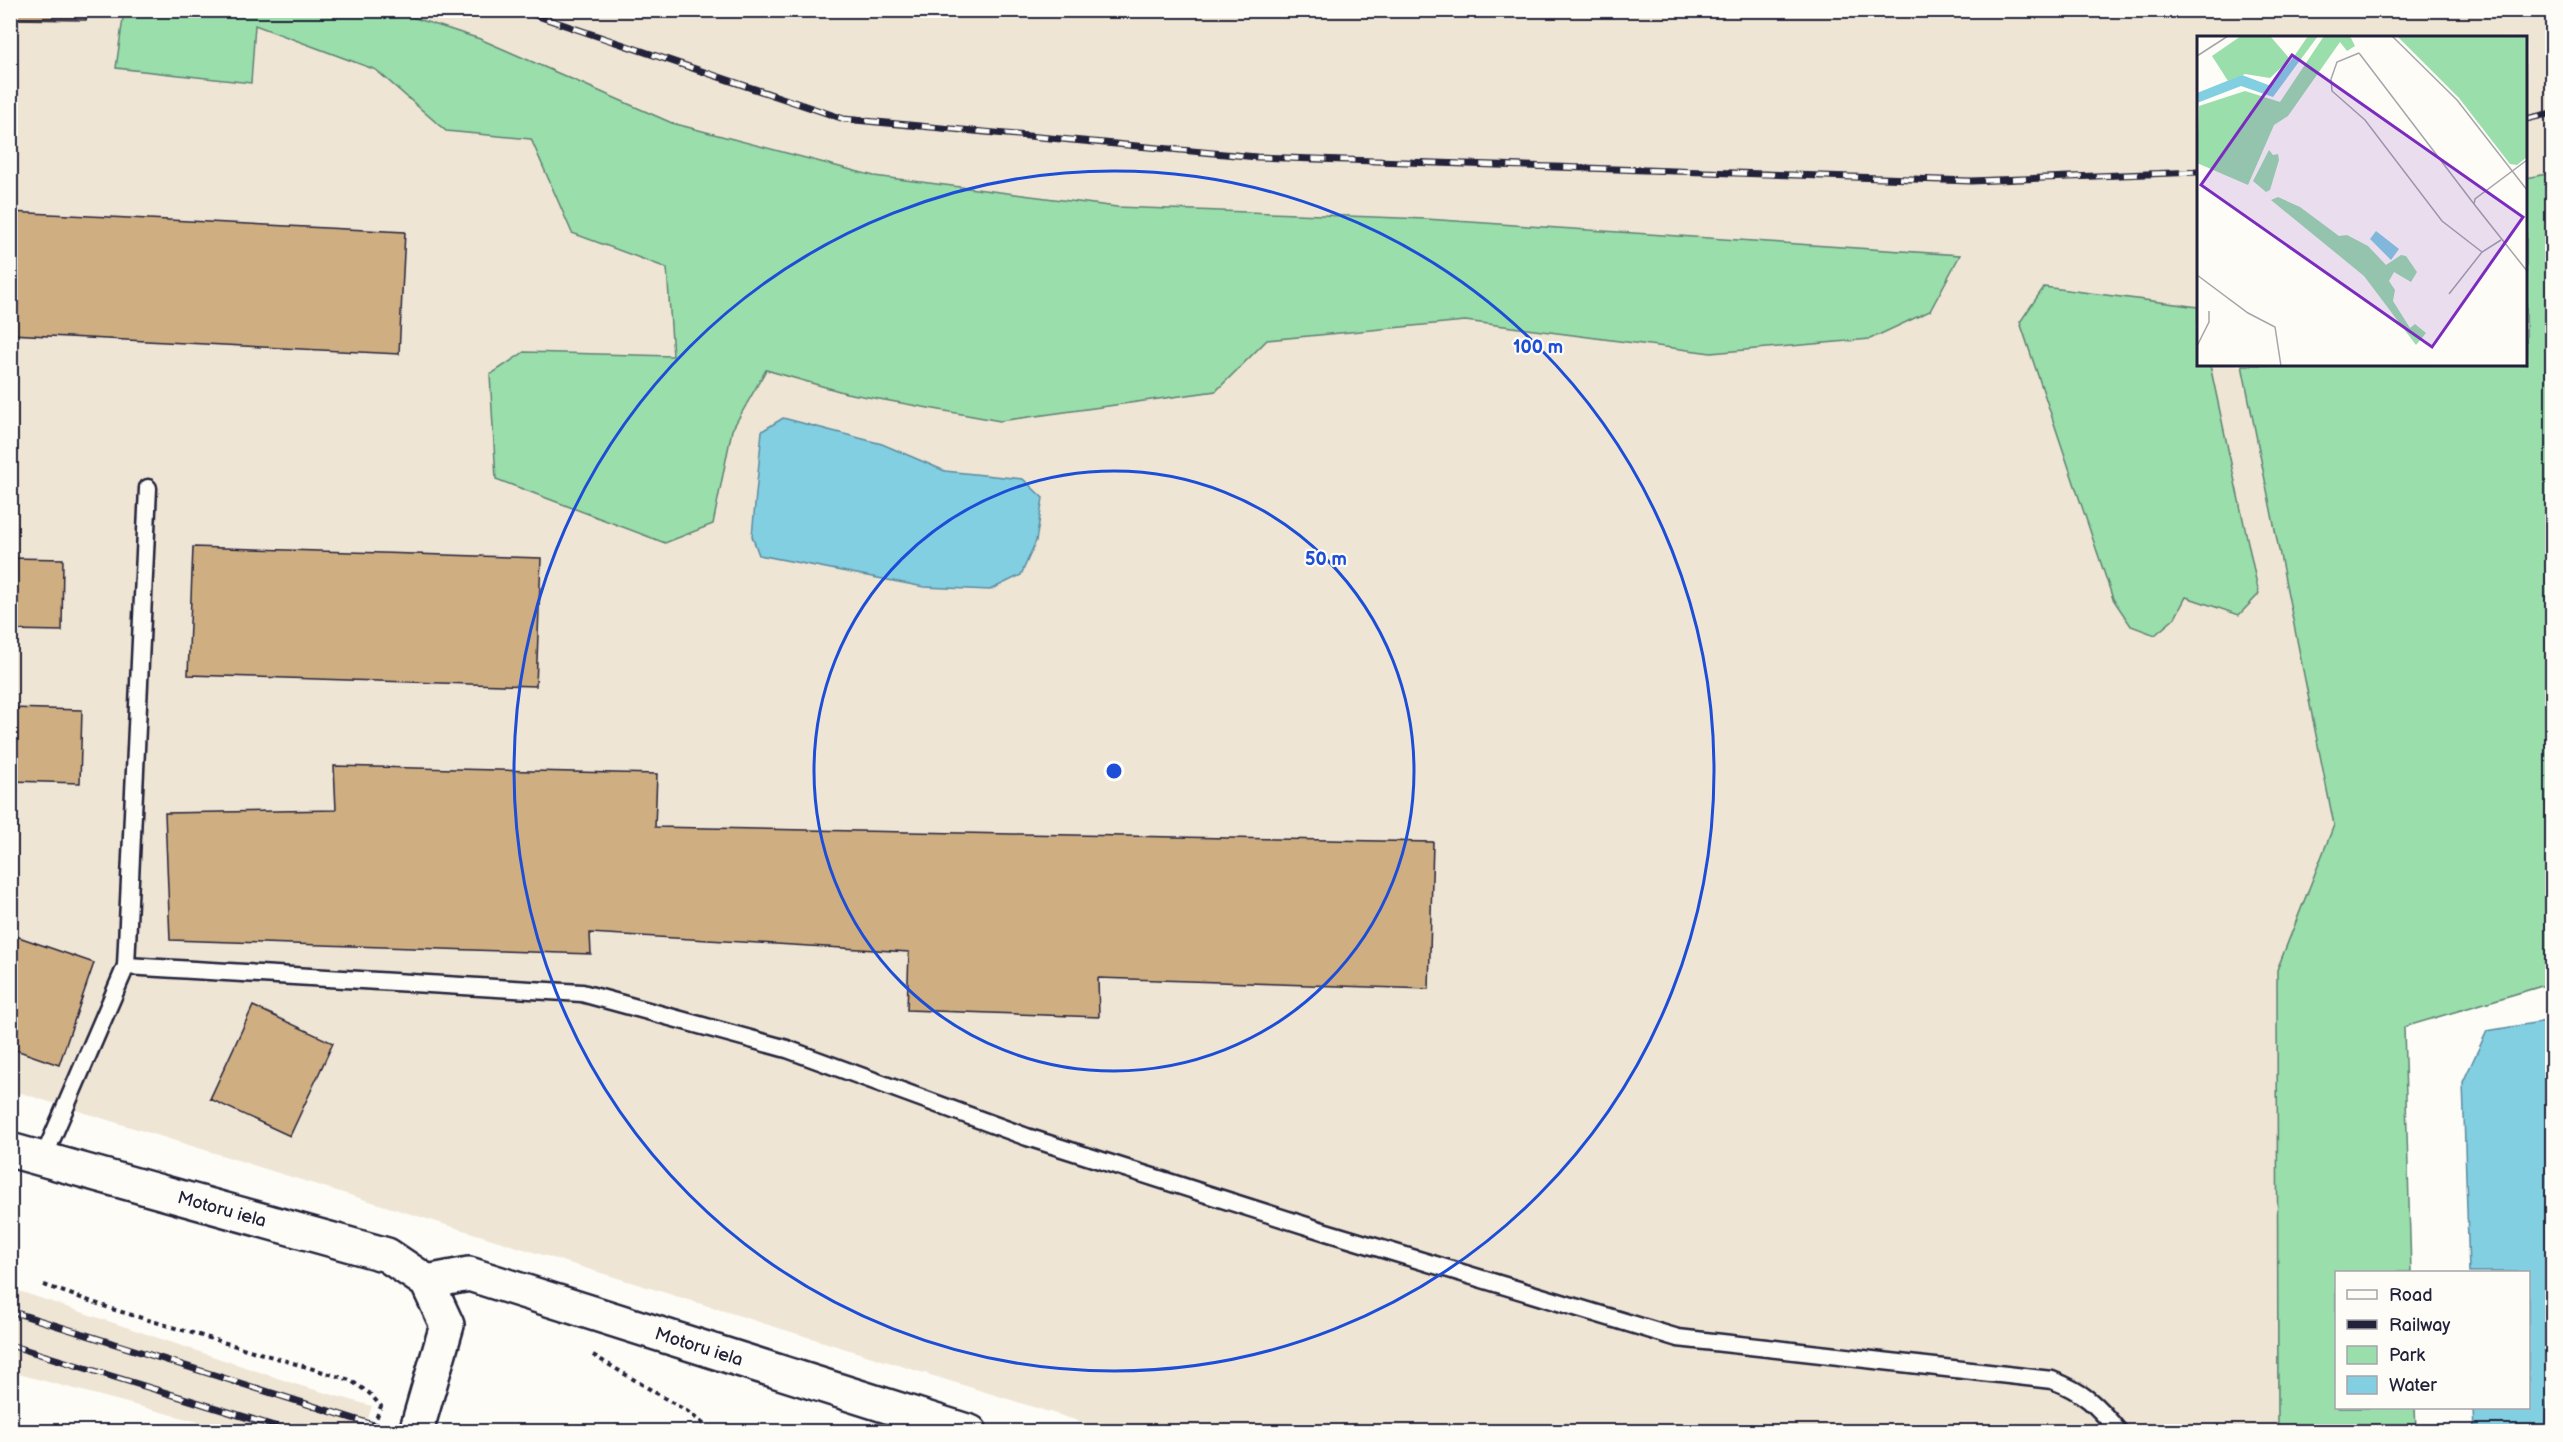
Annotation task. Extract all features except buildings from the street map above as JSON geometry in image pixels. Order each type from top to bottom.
[{"type":"street","name":"Motoru iela","points":[[10,1150],[387,1255],[427,1282],[469,1274],[970,1431]]},
{"type":"street","points":[[416,1431],[447,1325],[427,1282]]},
{"type":"lane","points":[[43,1159],[126,966],[148,488]]},
{"type":"lane","points":[[126,966],[582,993],[787,1049],[1038,1141],[1326,1232],[1678,1338],[2052,1380],[2077,1389],[2098,1406],[2119,1431]]},
{"type":"path","points":[[44,1285],[126,1314],[350,1380],[369,1393],[381,1406],[371,1431]]},
{"type":"shaded area","points":[[10,11],[2552,11],[2552,173],[2527,178],[2527,36],[2197,36],[2197,366],[2242,366],[2334,825],[2277,971],[2278,1431],[1111,1431],[11,1090]]},
{"type":"shaded area","points":[[10,1288],[298,1385],[372,1406],[364,1431],[232,1431],[11,1372]]},
{"type":"green space","points":[[124,11],[393,11],[480,39],[672,123],[874,176],[1117,207],[1426,219],[1960,255],[1930,311],[1870,339],[1711,353],[1465,321],[1267,340],[1216,391],[1000,421],[846,393],[766,370],[732,430],[713,524],[665,543],[496,479],[490,375],[524,352],[673,356],[667,268],[572,233],[531,139],[446,131],[376,70],[255,25],[251,83],[116,68]]},
{"type":"green space","points":[[2552,173],[2552,983],[2404,1027],[2411,1271],[2335,1271],[2335,1409],[2415,1409],[2416,1431],[2278,1431],[2277,970],[2334,825],[2242,366],[2527,366],[2527,178]]},
{"type":"green space","points":[[2044,287],[2197,307],[2197,366],[2210,366],[2259,594],[2239,615],[2186,597],[2175,618],[2155,635],[2131,626],[2113,599],[2020,322]]},
{"type":"water","points":[[783,418],[882,444],[945,471],[1023,479],[1043,498],[1036,541],[1021,575],[990,590],[924,587],[759,555],[752,536],[762,431]]},
{"type":"water","points":[[2552,1020],[2551,1376],[2544,1431],[2474,1431],[2473,1409],[2530,1409],[2530,1271],[2469,1271],[2463,1082],[2487,1031]]},
{"type":"railway","points":[[520,10],[844,119],[1257,157],[1971,181],[2197,172]]},
{"type":"railway","points":[[2527,119],[2552,113]]},
{"type":"railway","points":[[10,1311],[396,1432]]},
{"type":"railway","points":[[10,1345],[294,1432]]}]
